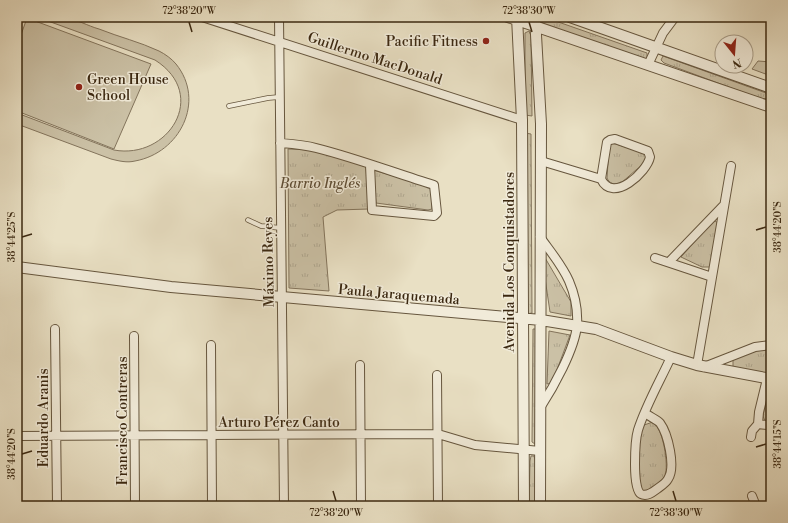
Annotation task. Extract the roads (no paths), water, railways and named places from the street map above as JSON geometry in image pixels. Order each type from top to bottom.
[{"type":"street","name":"Guillermo MacDonald","points":[[202,17],[522,120],[541,124]]},
{"type":"street","name":"Máximo Reyes","points":[[278,17],[284,506]]},
{"type":"street","points":[[570,17],[589,22],[771,88]]},
{"type":"street","points":[[648,65],[663,33],[675,17]]},
{"type":"street","points":[[514,18],[536,22],[648,65],[771,107]]},
{"type":"street","name":"Avenida Los Conquistadores","points":[[514,18],[522,120],[524,506]]},
{"type":"street","points":[[536,22],[541,124],[540,506]]},
{"type":"street","points":[[541,161],[601,179],[604,184],[611,188],[625,186],[647,165],[650,159],[649,153],[615,140],[609,140],[606,145],[601,179]]},
{"type":"street","points":[[280,142],[316,147],[434,186],[437,213],[434,216],[372,210],[370,165]]},
{"type":"street","points":[[731,166],[712,277],[701,366],[755,347],[771,345]]},
{"type":"street","points":[[670,261],[724,206]]},
{"type":"street","points":[[540,237],[568,279],[576,302],[577,326],[575,336],[552,388],[540,408]]},
{"type":"street","points":[[655,258],[670,261],[712,277]]},
{"type":"street","name":"Paula Jaraquemada","points":[[17,267],[141,284],[541,320],[612,334],[671,357],[701,366],[769,379]]},
{"type":"street","name":"Eduardo Aranis","points":[[55,329],[57,506]]},
{"type":"street","name":"Francisco Contreras","points":[[134,336],[135,506]]},
{"type":"street","points":[[211,345],[212,506]]},
{"type":"street","points":[[645,413],[659,422],[663,428],[669,447],[671,471],[666,482],[649,494],[644,495],[640,494],[636,490],[636,438],[645,413],[671,357]]},
{"type":"street","points":[[360,365],[361,506]]},
{"type":"street","points":[[437,375],[438,506]]},
{"type":"street","points":[[751,437],[752,431],[758,424],[759,412],[769,379]]},
{"type":"street","points":[[758,424],[771,424]]},
{"type":"street","name":"Arturo Pérez Canto","points":[[17,436],[438,434],[475,445],[540,451]]},
{"type":"street","points":[[752,496],[756,506]]},
{"type":"lane","points":[[228,106],[279,97]]},
{"type":"lane","points":[[248,220],[261,226],[281,228]]},
{"type":"place","name":"Pacific Fitness","points":[[486,41]]},
{"type":"place","name":"Green House School","points":[[79,87]]},
{"type":"park label","name":"Barrio Inglés","points":[[320,183]]}]
